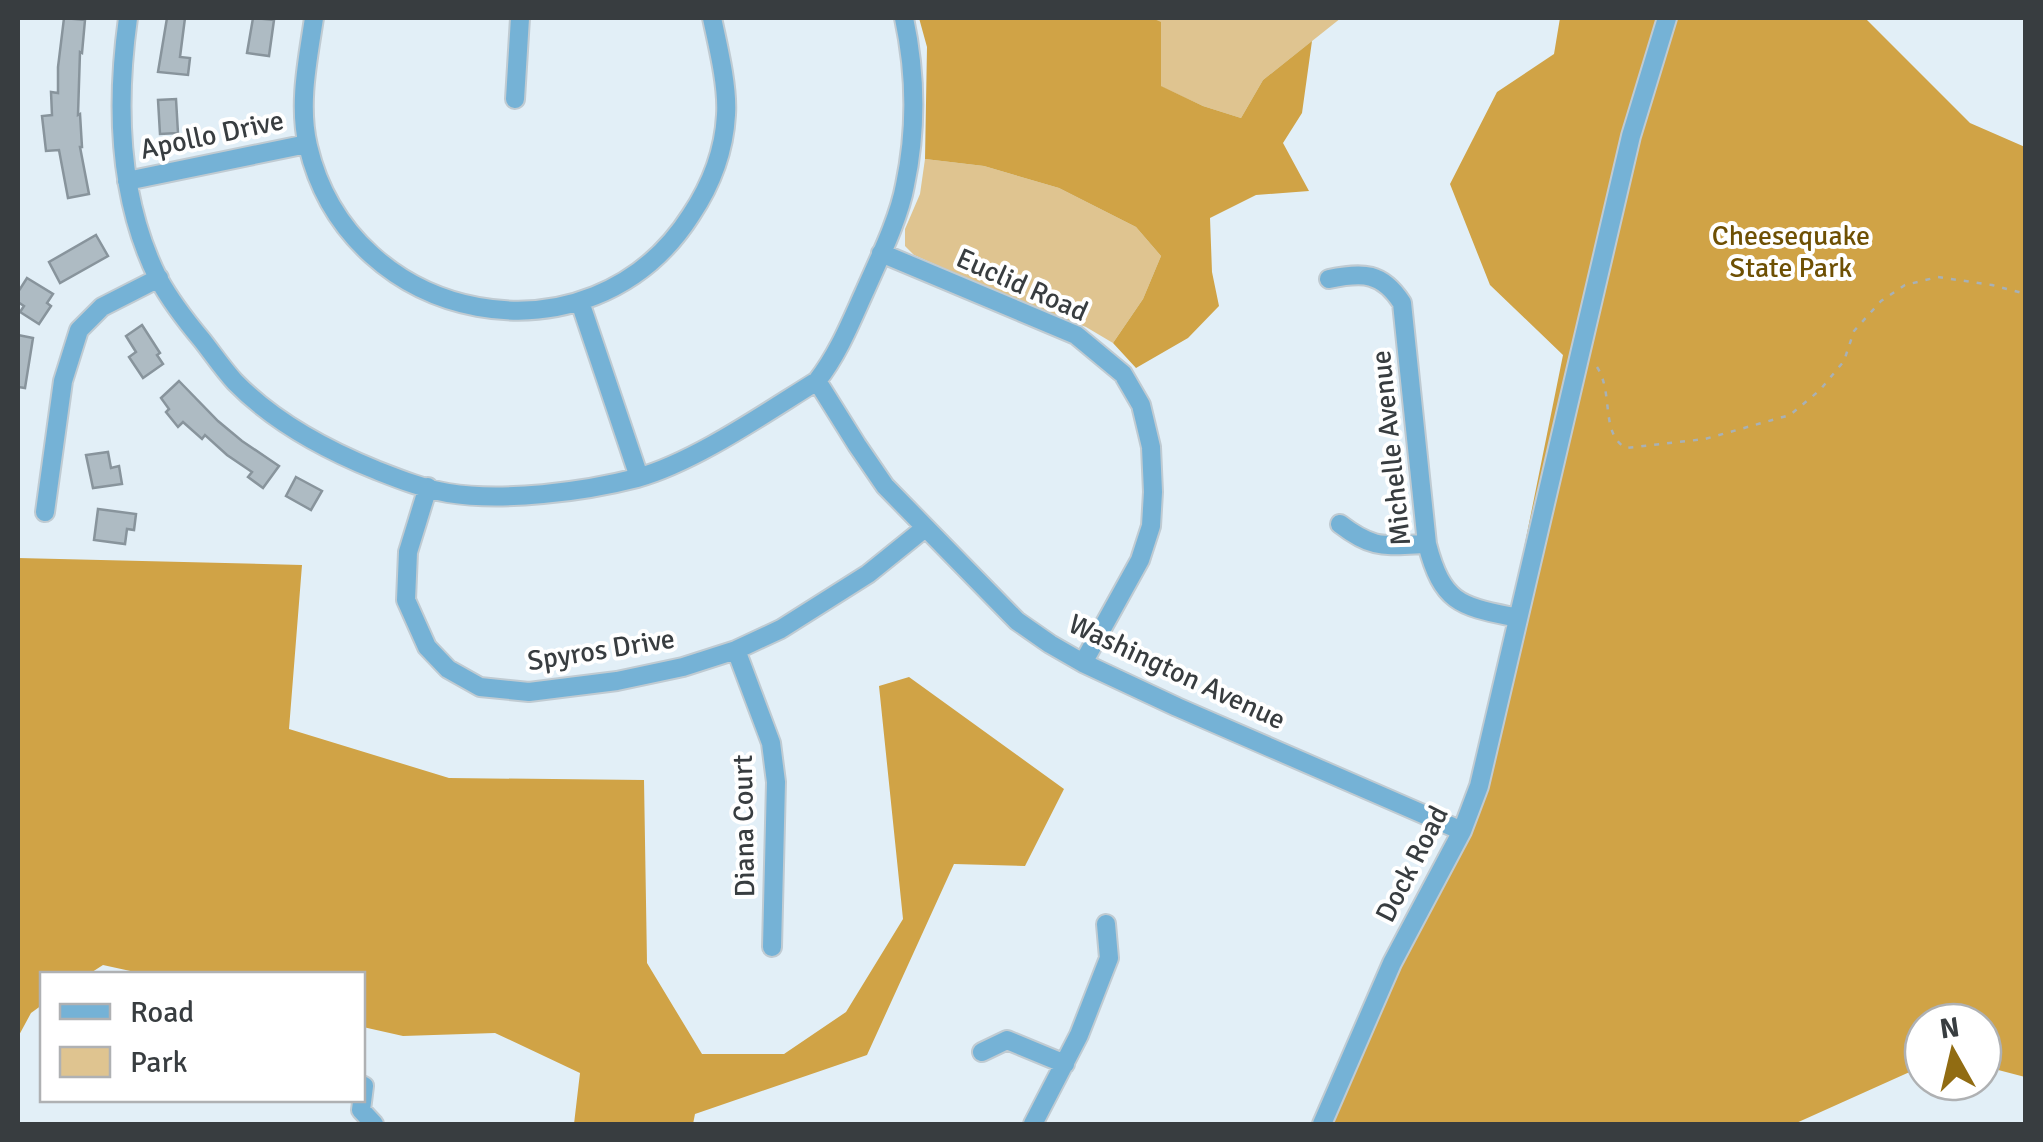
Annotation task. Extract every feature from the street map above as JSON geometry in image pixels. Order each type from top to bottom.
[{"type":"street","points":[[128,18],[120,111],[128,181],[158,278],[184,318],[235,382],[274,416],[338,454],[428,488],[493,496],[570,491],[639,477],[692,455],[817,381],[834,359],[905,188],[915,83],[904,18]]},
{"type":"street","points":[[314,18],[304,94],[307,144],[320,185],[346,228],[386,268],[432,295],[488,310],[534,311],[580,302],[615,288],[650,264],[678,236],[704,194],[720,156],[726,113],[720,51],[712,18]]},
{"type":"street","points":[[515,100],[520,18]]},
{"type":"street","name":"Dock Road","points":[[1322,1124],[1392,963],[1462,831],[1479,786],[1632,136],[1667,18]]},
{"type":"street","name":"Apollo Drive","points":[[128,181],[307,144]]},
{"type":"street","name":"Euclid Road","points":[[881,253],[1076,335],[1124,374],[1141,405],[1150,448],[1151,526],[1140,560],[1082,663]]},
{"type":"street","name":"Michelle Avenue","points":[[1329,280],[1356,274],[1378,279],[1392,288],[1402,303],[1427,544],[1433,566],[1447,592],[1457,601],[1518,618]]},
{"type":"street","points":[[45,512],[63,381],[79,330],[102,307],[158,278]]},
{"type":"street","points":[[580,302],[639,477]]},
{"type":"street","name":"Washington Avenue","points":[[817,381],[885,486],[1017,621],[1082,663],[1462,831]]},
{"type":"street","name":"Spyros Drive","points":[[428,488],[408,552],[406,600],[427,648],[448,668],[480,687],[529,692],[618,682],[682,668],[736,650],[781,629],[868,574],[925,528]]},
{"type":"street","points":[[1340,524],[1377,546],[1427,544]]},
{"type":"street","name":"Diana Court","points":[[736,650],[770,743],[776,782],[772,946]]},
{"type":"street","points":[[1033,1124],[1065,1064],[1109,958],[1106,924]]},
{"type":"street","points":[[982,1052],[1007,1040],[1065,1064]]},
{"type":"street","points":[[363,1102],[362,1110],[374,1124]]},
{"type":"path","points":[[1579,356],[1595,365],[1604,378],[1616,442],[1626,448],[1705,440],[1790,416],[1820,390],[1844,361],[1854,332],[1881,301],[1905,286],[1938,277],[2026,294]]},
{"type":"green space","points":[[919,18],[1152,18],[1161,22],[1161,86],[1241,118],[1263,80],[1312,41],[1302,113],[1283,143],[1309,191],[1256,195],[1210,218],[1212,272],[1219,306],[1188,338],[1136,368],[1113,343],[1143,299],[1161,256],[1136,227],[1059,188],[984,166],[925,159],[927,47]]},
{"type":"green space","points":[[1152,18],[1341,18],[1263,80],[1241,118],[1160,86],[1161,23]]},
{"type":"green space","name":"Cheesequake State Park","points":[[1560,18],[1865,18],[1970,123],[2025,147],[2025,1077],[2003,1071],[2003,1002],[1903,1002],[1903,1075],[1794,1124],[1325,1124],[1477,781],[1563,355],[1490,285],[1450,184],[1497,92],[1554,54]]},
{"type":"green space","points":[[925,159],[984,166],[1059,188],[1136,227],[1161,256],[1143,299],[1113,343],[1086,327],[914,255],[905,246],[905,229],[920,194]]},
{"type":"green space","points":[[18,558],[302,565],[289,729],[449,778],[644,780],[647,963],[702,1054],[784,1054],[846,1012],[903,919],[879,686],[909,677],[1064,789],[1025,866],[954,864],[867,1055],[695,1114],[693,1124],[574,1124],[580,1073],[495,1033],[403,1036],[365,1027],[365,972],[135,972],[103,965],[92,972],[40,972],[40,1006],[31,1013],[18,1037]]},
{"type":"building","points":[[64,18],[85,20],[78,115],[89,194],[68,198],[59,150],[46,151],[42,116],[52,115],[51,92],[58,93]]},
{"type":"building","points":[[167,18],[185,18],[180,57],[190,58],[188,75],[158,72]]},
{"type":"building","points":[[253,18],[274,20],[269,56],[247,53]]},
{"type":"building","points":[[176,99],[178,133],[160,134],[158,100]]},
{"type":"building","points":[[96,235],[108,256],[60,283],[49,262]]},
{"type":"building","points":[[27,278],[53,294],[47,303],[51,306],[39,324],[20,312],[24,306],[18,302],[18,292]]},
{"type":"building","points":[[142,325],[163,364],[143,378],[129,357],[136,352],[126,336]]},
{"type":"building","points":[[18,335],[33,338],[25,388],[18,387]]},
{"type":"building","points":[[179,381],[218,421],[279,466],[263,488],[248,477],[252,472],[205,435],[202,439],[183,422],[178,427],[166,412],[169,409],[161,398]]},
{"type":"building","points":[[108,452],[111,468],[119,466],[122,484],[93,488],[86,455]]},
{"type":"building","points":[[296,477],[322,491],[311,510],[286,496]]},
{"type":"building","points":[[98,509],[136,514],[134,530],[127,529],[125,544],[94,540]]}]
